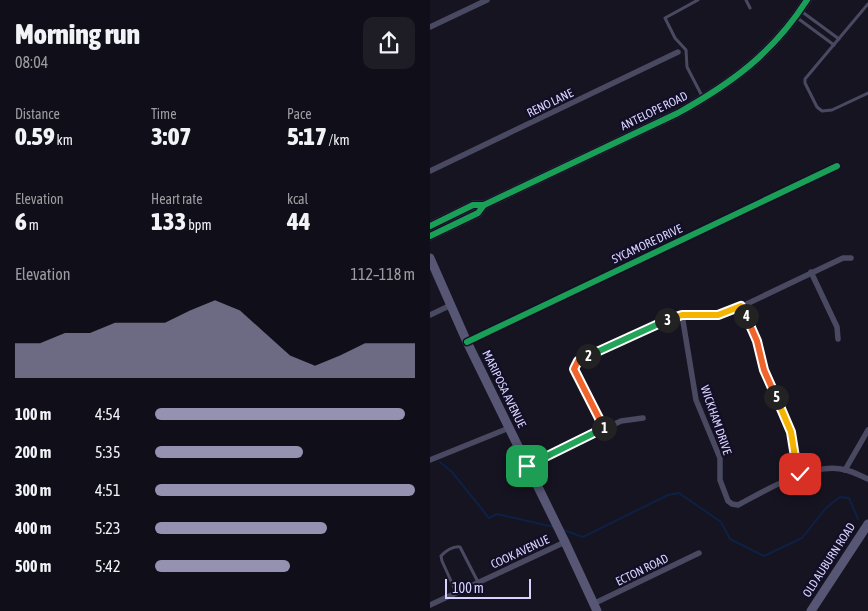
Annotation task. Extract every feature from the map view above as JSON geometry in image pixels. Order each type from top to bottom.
[{"type":"main road","name":"ANTELOPE ROAD","points":[[430,226],[473,205],[484,205],[678,113],[703,99],[734,79],[776,41],[806,0]]},
{"type":"main road","name":"ANTELOPE ROAD","points":[[430,236],[478,213],[484,205]]},
{"type":"street","points":[[430,27],[487,0]]},
{"type":"street","name":"RENO LANE","points":[[430,171],[678,52]]},
{"type":"street","name":"SYCAMORE DRIVE","points":[[467,342],[837,166]]},
{"type":"street","name":"MARIPOSA AVENUE","points":[[430,258],[467,342],[564,539],[595,608]]},
{"type":"street","points":[[604,429],[574,369],[578,361],[661,322],[682,315],[718,315],[843,258],[851,258]]},
{"type":"street","points":[[811,272],[837,327],[838,339]]},
{"type":"street","points":[[430,315],[451,305]]},
{"type":"street","points":[[741,306],[754,331],[764,370],[791,432],[800,474]]},
{"type":"street","name":"WICKHAM DRIVE","points":[[682,315],[696,400],[720,458],[720,480],[728,500],[732,504],[738,505],[800,474],[826,470],[845,470],[868,479]]},
{"type":"street","points":[[527,466],[620,422],[643,418]]},
{"type":"street","points":[[430,460],[509,428]]},
{"type":"street","points":[[845,470],[868,430]]},
{"type":"street","name":"OLD AUBURN ROAD","points":[[811,611],[868,524]]},
{"type":"street","name":"COOK AVENUE","points":[[430,606],[564,539]]},
{"type":"street","name":"ECTON ROAD","points":[[595,608],[699,554]]},
{"type":"lane","points":[[698,0],[665,18],[675,38],[686,50],[687,67],[703,99]]},
{"type":"lane","points":[[746,0],[750,8]]},
{"type":"lane","points":[[868,4],[804,79],[817,107],[822,111],[832,110],[868,93]]},
{"type":"lane","points":[[798,13],[839,39]]},
{"type":"lane","points":[[798,13],[834,45]]},
{"type":"lane","points":[[456,593],[442,561],[444,552],[460,547],[478,582]]},
{"type":"waterway","points":[[440,462],[452,472],[489,518],[497,514],[554,527]]},
{"type":"waterway","points":[[561,529],[583,537],[668,495],[679,493],[721,522],[730,539],[764,556],[802,538],[826,508],[840,497],[849,498],[858,519]]},
{"type":"cycle path","points":[[430,226],[473,205],[484,205],[698,102],[734,78],[765,51],[780,36],[807,0]]},
{"type":"cycle path","points":[[467,342],[837,166]]},
{"type":"cycle path","points":[[430,236],[478,213],[484,205]]},
{"type":"route","points":[[527,466],[604,429],[574,369],[578,361],[661,322],[682,315],[718,315],[741,306],[754,331],[764,370],[791,432],[800,474]]}]
